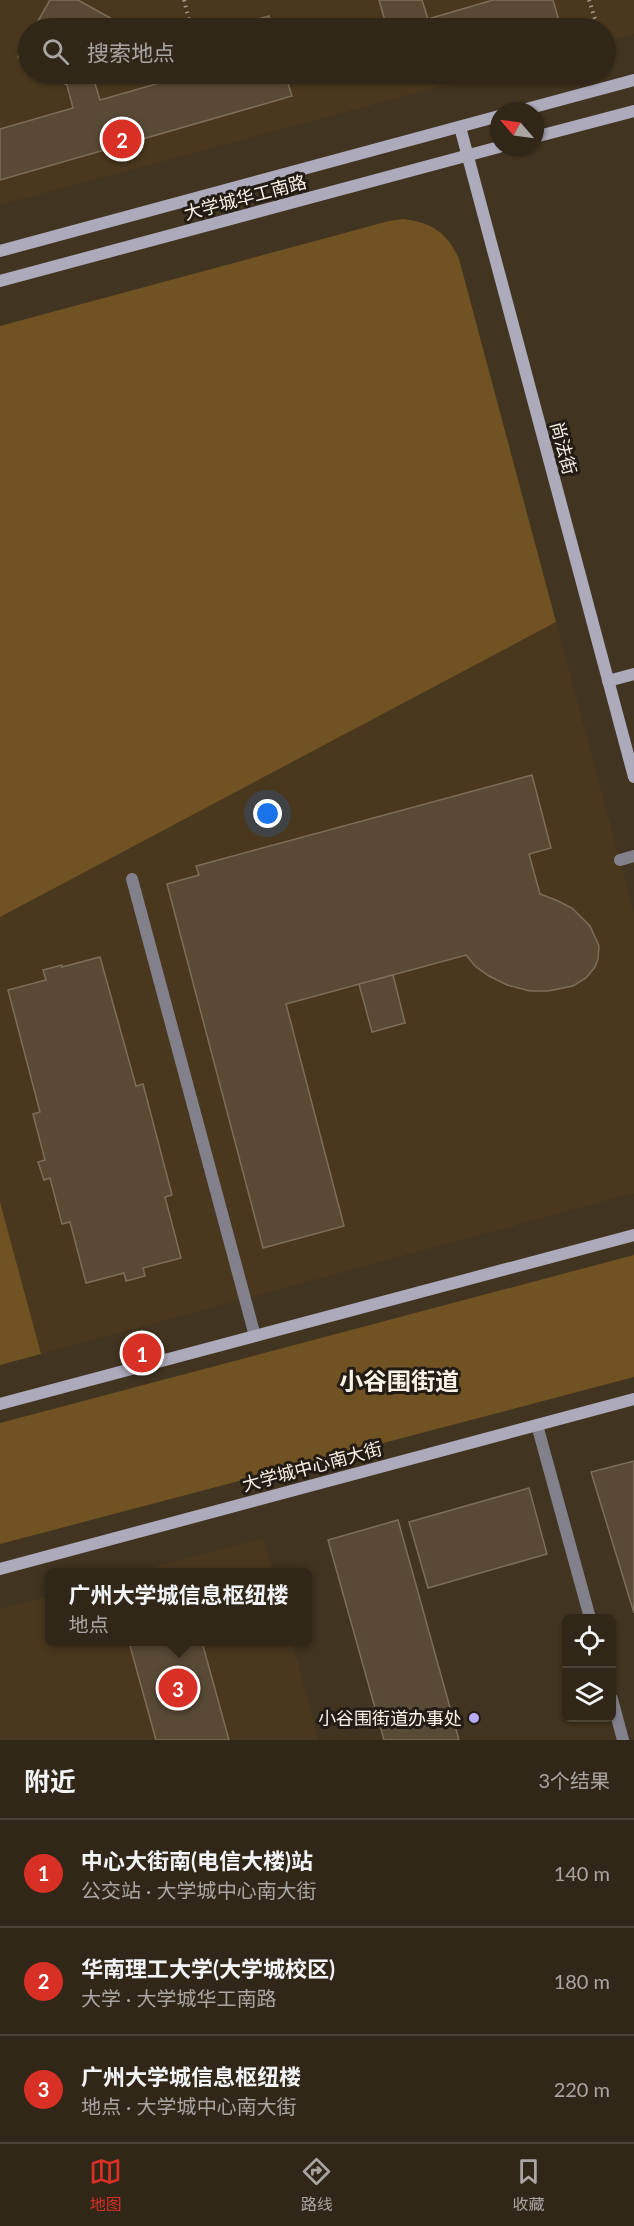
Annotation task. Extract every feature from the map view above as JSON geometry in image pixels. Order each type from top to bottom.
[{"type":"main road","points":[[544,104],[634,80]]},
{"type":"main road","points":[[544,135],[634,111]]},
{"type":"main road","name":"大学城华工南路","points":[[0,251],[490,119]]},
{"type":"main road","name":"尚法街","points":[[460,127],[634,777]]},
{"type":"main road","name":"大学城华工南路","points":[[0,281],[490,150]]},
{"type":"main road","points":[[608,681],[634,674]]},
{"type":"main road","points":[[0,1404],[634,1235]]},
{"type":"main road","name":"大学城中心南大街","points":[[0,1569],[634,1399]]},
{"type":"lane","points":[[620,860],[634,856]]},
{"type":"lane","points":[[132,879],[255,1336]]},
{"type":"lane","points":[[537,1425],[589,1614]]},
{"type":"lane","points":[[616,1714],[623,1740]]},
{"type":"path","points":[[185,0],[189,18]]},
{"type":"path","points":[[589,0],[595,18]]},
{"type":"shaded area","points":[[0,0],[634,0],[634,34],[616,39],[616,18],[18,18],[18,84],[450,84],[0,205]]},
{"type":"shaded area","points":[[403,219],[422,223],[437,230],[449,242],[459,259],[556,622],[0,917],[0,326]]},
{"type":"shaded area","points":[[556,622],[634,913],[634,1193],[41,1354],[0,1202],[0,917]]},
{"type":"shaded area","points":[[0,1202],[41,1354],[0,1365]]},
{"type":"shaded area","points":[[634,1255],[634,1377],[0,1544],[0,1423]]},
{"type":"shaded area","points":[[263,1538],[272,1568],[150,1568]]},
{"type":"shaded area","points":[[45,1597],[45,1646],[293,1646],[319,1740],[0,1740],[0,1609]]},
{"type":"building","points":[[50,0],[78,0],[110,18],[40,18]]},
{"type":"building","points":[[379,0],[422,0],[428,18],[384,18]]},
{"type":"building","points":[[493,0],[553,0],[558,18],[431,18]]},
{"type":"building","points":[[65,84],[95,84],[100,100],[156,84],[288,84],[292,96],[0,180],[0,129],[73,108]]},
{"type":"building","points":[[532,775],[551,848],[529,854],[540,894],[572,908],[590,926],[599,946],[595,967],[586,978],[573,986],[548,991],[530,991],[507,985],[489,976],[475,966],[466,955],[286,1004],[344,1226],[263,1248],[167,884],[199,875],[196,866]]},
{"type":"building","points":[[100,957],[136,1086],[143,1084],[172,1195],[165,1197],[181,1258],[143,1268],[145,1276],[126,1281],[124,1273],[86,1283],[70,1222],[62,1224],[50,1178],[44,1180],[38,1162],[45,1160],[33,1114],[40,1112],[8,990],[46,980],[43,970]]},
{"type":"building","points":[[393,975],[405,1023],[372,1032],[359,984]]},
{"type":"building","points":[[634,1461],[634,1613],[591,1472]]},
{"type":"building","points":[[529,1488],[547,1554],[428,1588],[409,1522]]},
{"type":"building","points":[[398,1520],[459,1740],[384,1740],[328,1540]]},
{"type":"building","points":[[130,1646],[203,1646],[229,1740],[156,1740]]},
{"type":"place","name":"华南理工大学(大学城校区)","points":[[122,139]]},
{"type":"place","name":"中心大街南(电信大楼)站","points":[[142,1353]]},
{"type":"place","name":"广州大学城信息枢纽楼","points":[[178,1688]]},
{"type":"place","name":"小谷围街道办事处","points":[[474,1718]]},
{"type":"district","name":"小谷围街道","points":[[399,1380]]}]
